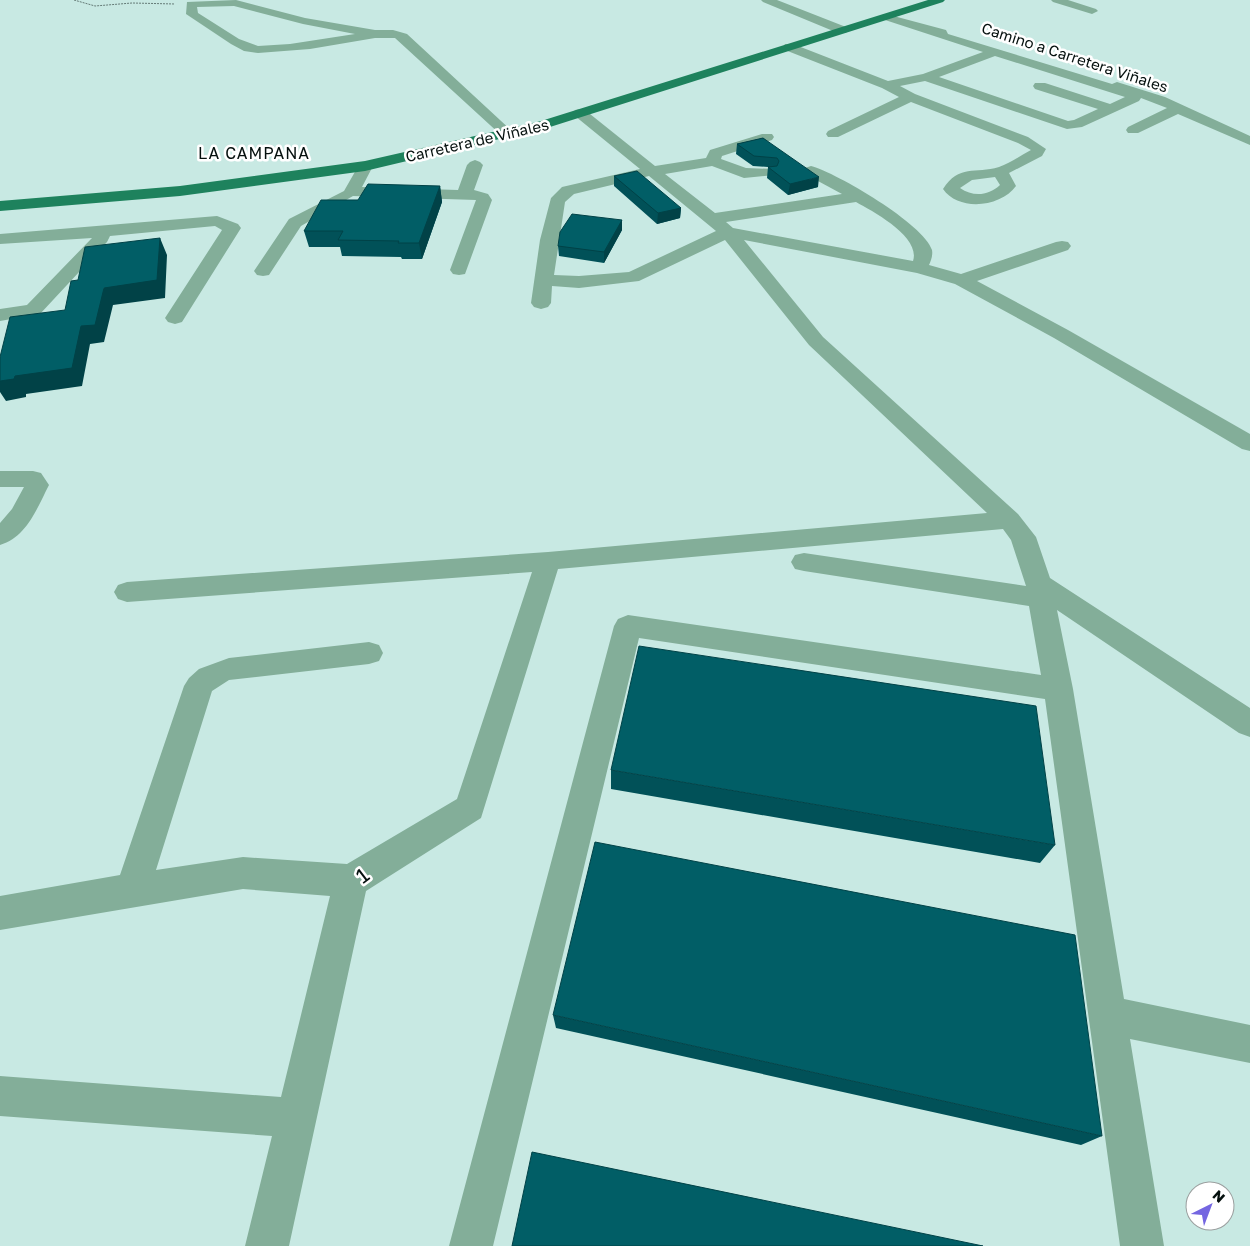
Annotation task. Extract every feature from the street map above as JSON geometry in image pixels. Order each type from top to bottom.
[{"type":"main road","name":"Carretera de Viñales","points":[[0,206],[180,191],[365,166],[507,133],[580,113],[939,0]]},
{"type":"street","points":[[766,0],[842,30]]},
{"type":"street","points":[[1057,0],[1092,11]]},
{"type":"street","points":[[375,34],[303,21],[234,3],[191,4],[192,14],[248,48],[272,49],[394,33],[403,37],[507,133]]},
{"type":"street","name":"Camino a Carretera Viñales","points":[[886,16],[1022,56],[1160,100],[1250,140]]},
{"type":"street","points":[[925,28],[940,35],[1134,96],[1132,100],[1077,124],[1068,125],[926,77]]},
{"type":"street","points":[[789,47],[887,84],[910,97],[1023,140],[1039,149],[1037,153],[1000,171]]},
{"type":"street","points":[[887,84],[926,77],[995,52]]},
{"type":"street","points":[[967,62],[985,68]]},
{"type":"street","points":[[1030,83],[1111,109]]},
{"type":"street","points":[[833,134],[910,97]]},
{"type":"street","points":[[1133,130],[1179,108]]},
{"type":"street","points":[[580,113],[728,232],[816,341],[1009,520],[1023,537],[1040,591],[1058,688],[1142,1246]]},
{"type":"street","points":[[713,161],[715,153],[767,137]]},
{"type":"street","points":[[542,302],[543,280],[557,201],[568,190],[652,171],[713,161],[744,173],[768,172]]},
{"type":"street","points":[[464,194],[475,165]]},
{"type":"street","points":[[352,191],[365,166]]},
{"type":"street","points":[[811,171],[900,223],[919,241],[923,248],[924,256],[920,268]]},
{"type":"street","points":[[263,271],[295,223],[352,191],[464,194],[484,198],[459,270]]},
{"type":"street","points":[[712,219],[856,197]]},
{"type":"street","points":[[0,239],[217,222],[232,228],[175,318]]},
{"type":"street","points":[[0,315],[34,310],[101,238],[101,232]]},
{"type":"street","points":[[543,280],[579,282],[633,277],[728,232],[920,268],[962,280],[1061,334],[1250,444]]},
{"type":"street","points":[[962,280],[1062,246]]},
{"type":"street","points":[[0,479],[33,479],[37,485],[13,526],[0,536]]},
{"type":"street","points":[[126,592],[548,561],[1009,520]]},
{"type":"street","name":"1","points":[[266,1246],[351,881],[470,808],[548,561]]},
{"type":"street","points":[[804,562],[1040,591],[1250,724]]},
{"type":"street","points":[[471,1246],[628,626],[1058,688]]},
{"type":"street","points":[[132,890],[199,686],[204,680],[219,671],[229,669],[369,653]]},
{"type":"street","points":[[0,913],[243,873],[351,881]]},
{"type":"street","points":[[1107,1015],[1250,1044]]},
{"type":"street","points":[[0,1096],[297,1118]]},
{"type":"path","points":[[74,0],[85,6],[102,7],[130,3],[191,4]]},
{"type":"building","points":[[763,138],[819,177],[790,184],[768,167],[777,166],[779,161],[777,158],[754,156],[737,144]]},
{"type":"building","points":[[637,171],[681,208],[658,213],[614,176]]},
{"type":"building","points":[[368,184],[440,186],[419,243],[338,240],[343,231],[304,231],[321,200],[358,200]]},
{"type":"building","points":[[572,214],[622,220],[604,252],[558,246],[560,232]]},
{"type":"building","points":[[160,238],[157,280],[104,288],[95,325],[81,326],[72,368],[15,376],[14,379],[0,381],[0,357],[10,317],[65,310],[71,281],[78,280],[85,247]]},
{"type":"building","points":[[639,646],[1036,706],[1055,845],[611,770]]},
{"type":"building","points":[[595,842],[1075,935],[1102,1136],[553,1015]]},
{"type":"building","points":[[532,1152],[983,1246],[512,1246]]},
{"type":"district","name":"LA CAMPANA","points":[[254,153]]}]
